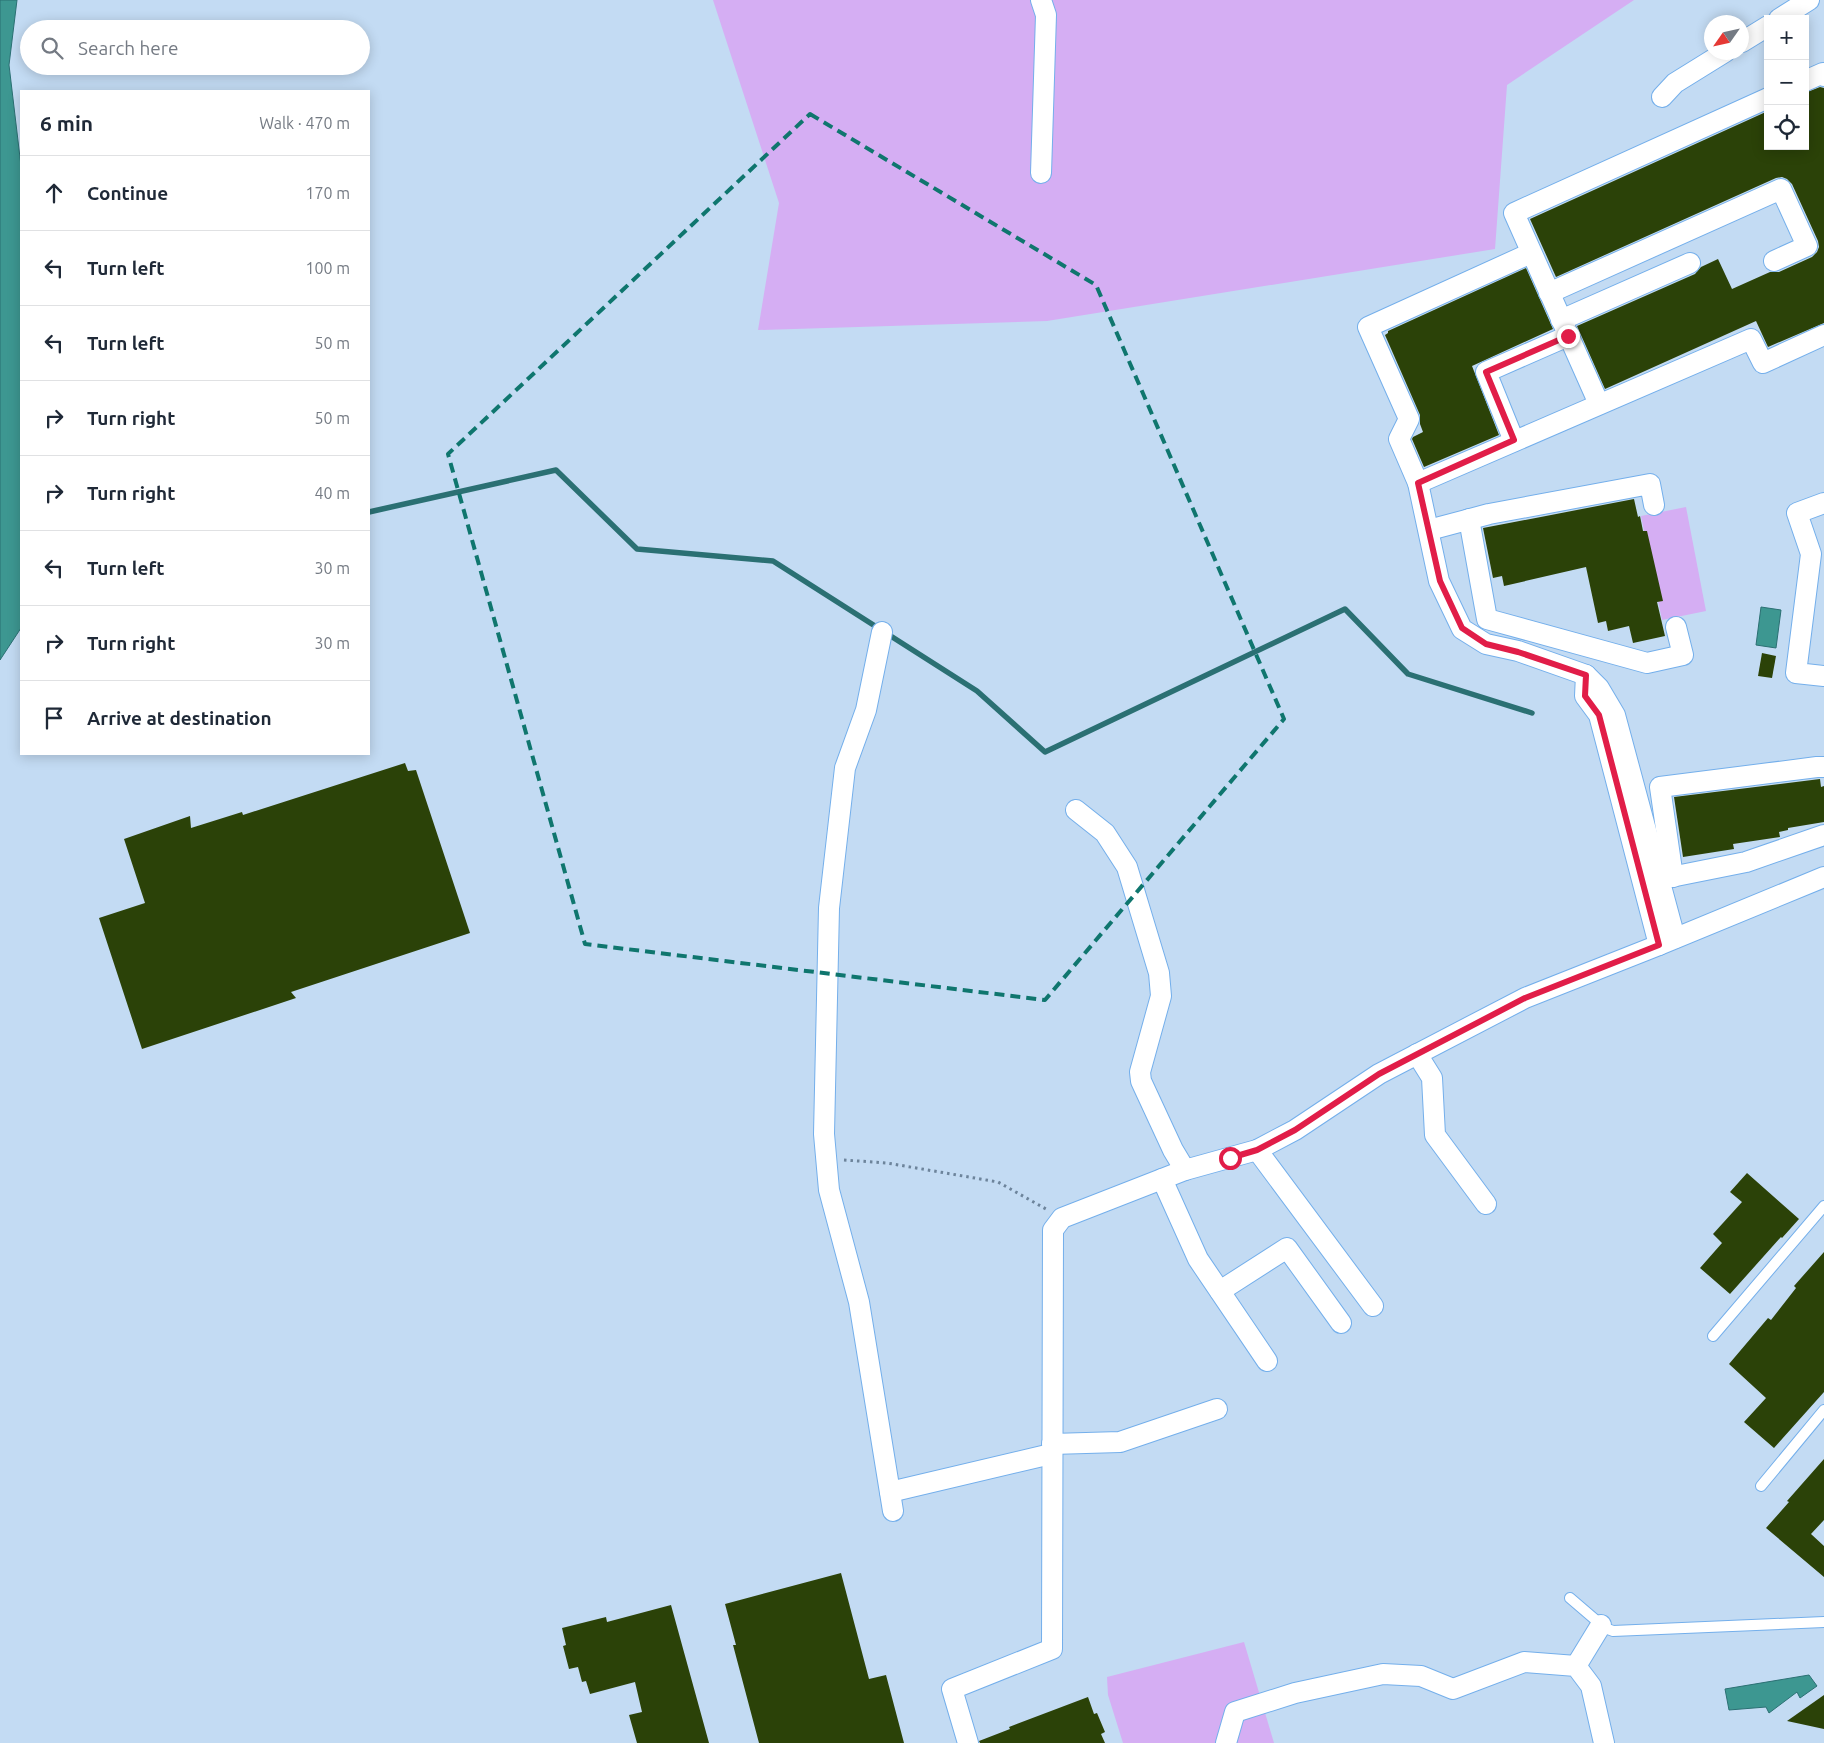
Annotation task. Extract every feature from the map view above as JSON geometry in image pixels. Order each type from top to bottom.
[{"type":"street","points":[[1041,0],[1046,15],[1041,172]]},
{"type":"street","points":[[1785,15],[1809,0]]},
{"type":"street","points":[[1749,38],[1764,28]]},
{"type":"street","points":[[1662,97],[1675,83],[1712,60]]},
{"type":"street","points":[[1809,79],[1823,73],[1824,76]]},
{"type":"street","points":[[1599,404],[1514,213],[1764,100]]},
{"type":"street","points":[[1549,293],[1781,189],[1807,246],[1774,261]]},
{"type":"street","points":[[1531,253],[1368,326],[1409,419],[1399,439],[1418,483],[1440,581],[1462,628],[1486,644],[1518,652],[1586,675],[1599,688],[1614,715],[1666,878]]},
{"type":"street","points":[[1514,440],[1486,372],[1565,328],[1690,263]]},
{"type":"street","points":[[1418,483],[1751,339],[1763,363],[1824,335]]},
{"type":"street","points":[[1428,530],[1489,514],[1650,484],[1654,505]]},
{"type":"street","points":[[1824,503],[1796,512],[1811,554],[1796,672],[1824,676]]},
{"type":"street","points":[[1468,519],[1487,619],[1647,663],[1683,655],[1676,627]]},
{"type":"street","points":[[882,632],[866,710],[845,768],[829,908],[824,1134],[829,1190],[859,1302],[892,1501],[1052,1449],[1120,1442],[1217,1409]]},
{"type":"street","points":[[1586,675],[1585,696],[1599,715],[1667,942]]},
{"type":"street","points":[[1667,942],[1666,878],[1660,787],[1824,767]]},
{"type":"street","points":[[1076,810],[1105,833],[1127,867],[1159,973],[1161,996],[1140,1072],[1141,1081],[1173,1150],[1185,1170]]},
{"type":"street","points":[[1666,878],[1746,862],[1824,835]]},
{"type":"street","points":[[968,1743],[952,1689],[1052,1649],[1053,1230],[1062,1218],[1185,1170],[1257,1150],[1295,1130],[1379,1074],[1525,998],[1824,877]]},
{"type":"street","points":[[1417,1054],[1432,1078],[1435,1135],[1486,1204]]},
{"type":"street","points":[[1257,1150],[1373,1306]]},
{"type":"street","points":[[1162,1179],[1198,1259],[1267,1361]]},
{"type":"street","points":[[1220,1292],[1287,1248],[1340,1323]]},
{"type":"street","points":[[1576,1666],[1601,1625]]},
{"type":"street","points":[[1226,1743],[1235,1712],[1295,1693],[1383,1674],[1420,1676],[1453,1689],[1524,1662],[1576,1666],[1591,1686],[1604,1743]]},
{"type":"lane","points":[[1713,1336],[1824,1206]]},
{"type":"lane","points":[[1761,1486],[1824,1410]]},
{"type":"lane","points":[[1570,1598],[1601,1625],[1613,1631],[1824,1622]]},
{"type":"path","points":[[827,1159],[887,1164],[998,1182],[1062,1218]]},
{"type":"highlighted area","points":[[810,114],[1096,285],[1284,719],[1045,1000],[585,944],[448,454]]},
{"type":"shaded area","points":[[0,0],[17,0],[9,65],[20,158],[20,630],[0,660]]},
{"type":"shaded area","points":[[713,0],[1634,0],[1507,85],[1495,249],[1047,321],[758,330],[779,203]]},
{"type":"shaded area","points":[[1686,507],[1706,611],[1662,620],[1641,516]]},
{"type":"shaded area","points":[[1761,607],[1781,610],[1776,648],[1756,645]]},
{"type":"shaded area","points":[[1244,1642],[1274,1743],[1123,1743],[1108,1695],[1107,1677]]},
{"type":"shaded area","points":[[1809,1675],[1817,1686],[1800,1698],[1797,1692],[1769,1713],[1766,1707],[1729,1710],[1725,1689]]},
{"type":"building","points":[[1820,87],[1824,88],[1824,323],[1768,347],[1756,321],[1605,389],[1577,326],[1695,274],[1701,267],[1718,259],[1732,289],[1770,272],[1779,272],[1812,257],[1819,247],[1818,241],[1792,184],[1782,177],[1776,178],[1556,277],[1530,219],[1764,113],[1764,150],[1809,150],[1809,91]]},
{"type":"building","points":[[1526,268],[1553,329],[1472,366],[1499,435],[1424,467],[1412,439],[1423,432],[1420,424],[1420,415],[1385,335],[1388,331]]},
{"type":"building","points":[[1634,499],[1643,531],[1647,531],[1663,601],[1657,602],[1665,636],[1633,643],[1629,626],[1608,631],[1606,621],[1598,623],[1586,567],[1504,586],[1502,576],[1493,578],[1483,528]]},
{"type":"building","points":[[1762,653],[1776,656],[1772,678],[1758,676]]},
{"type":"building","points":[[405,763],[408,771],[416,770],[470,933],[291,992],[296,998],[142,1049],[99,918],[145,903],[124,839],[190,816],[191,828],[242,812],[243,815]]},
{"type":"building","points":[[1820,779],[1821,787],[1824,786],[1824,822],[1788,828],[1788,830],[1779,832],[1780,837],[1733,844],[1734,849],[1683,857],[1674,797]]},
{"type":"building","points":[[1747,1173],[1799,1219],[1730,1294],[1700,1268],[1722,1243],[1713,1234],[1742,1202],[1730,1192]]},
{"type":"building","points":[[1824,1252],[1824,1392],[1774,1448],[1744,1422],[1766,1398],[1729,1364],[1768,1318],[1771,1320],[1796,1288],[1794,1286]]},
{"type":"building","points":[[1824,1459],[1824,1520],[1811,1534],[1824,1546],[1824,1577],[1766,1528]]},
{"type":"building","points":[[841,1573],[869,1679],[886,1675],[904,1743],[759,1743],[733,1645],[736,1645],[725,1604]]},
{"type":"building","points":[[671,1605],[709,1743],[637,1743],[629,1715],[642,1712],[635,1682],[590,1694],[586,1681],[582,1682],[578,1667],[569,1669],[563,1646],[566,1645],[562,1628],[606,1617],[607,1622]]},
{"type":"building","points":[[1824,1695],[1824,1729],[1787,1721]]},
{"type":"building","points":[[1088,1697],[1094,1714],[1097,1713],[1105,1732],[1101,1734],[1105,1743],[980,1743],[979,1741],[1010,1729],[1009,1727]]},
{"type":"waterway","points":[[370,512],[556,470],[637,549],[773,561],[977,691],[1045,752],[1345,609],[1408,674],[1532,713]]},
{"type":"route","points":[[1230,1158],[1257,1150],[1295,1130],[1379,1074],[1525,998],[1659,945],[1599,715],[1585,696],[1586,675],[1518,652],[1486,644],[1462,628],[1440,581],[1418,483],[1514,440],[1486,372],[1568,336]]}]
